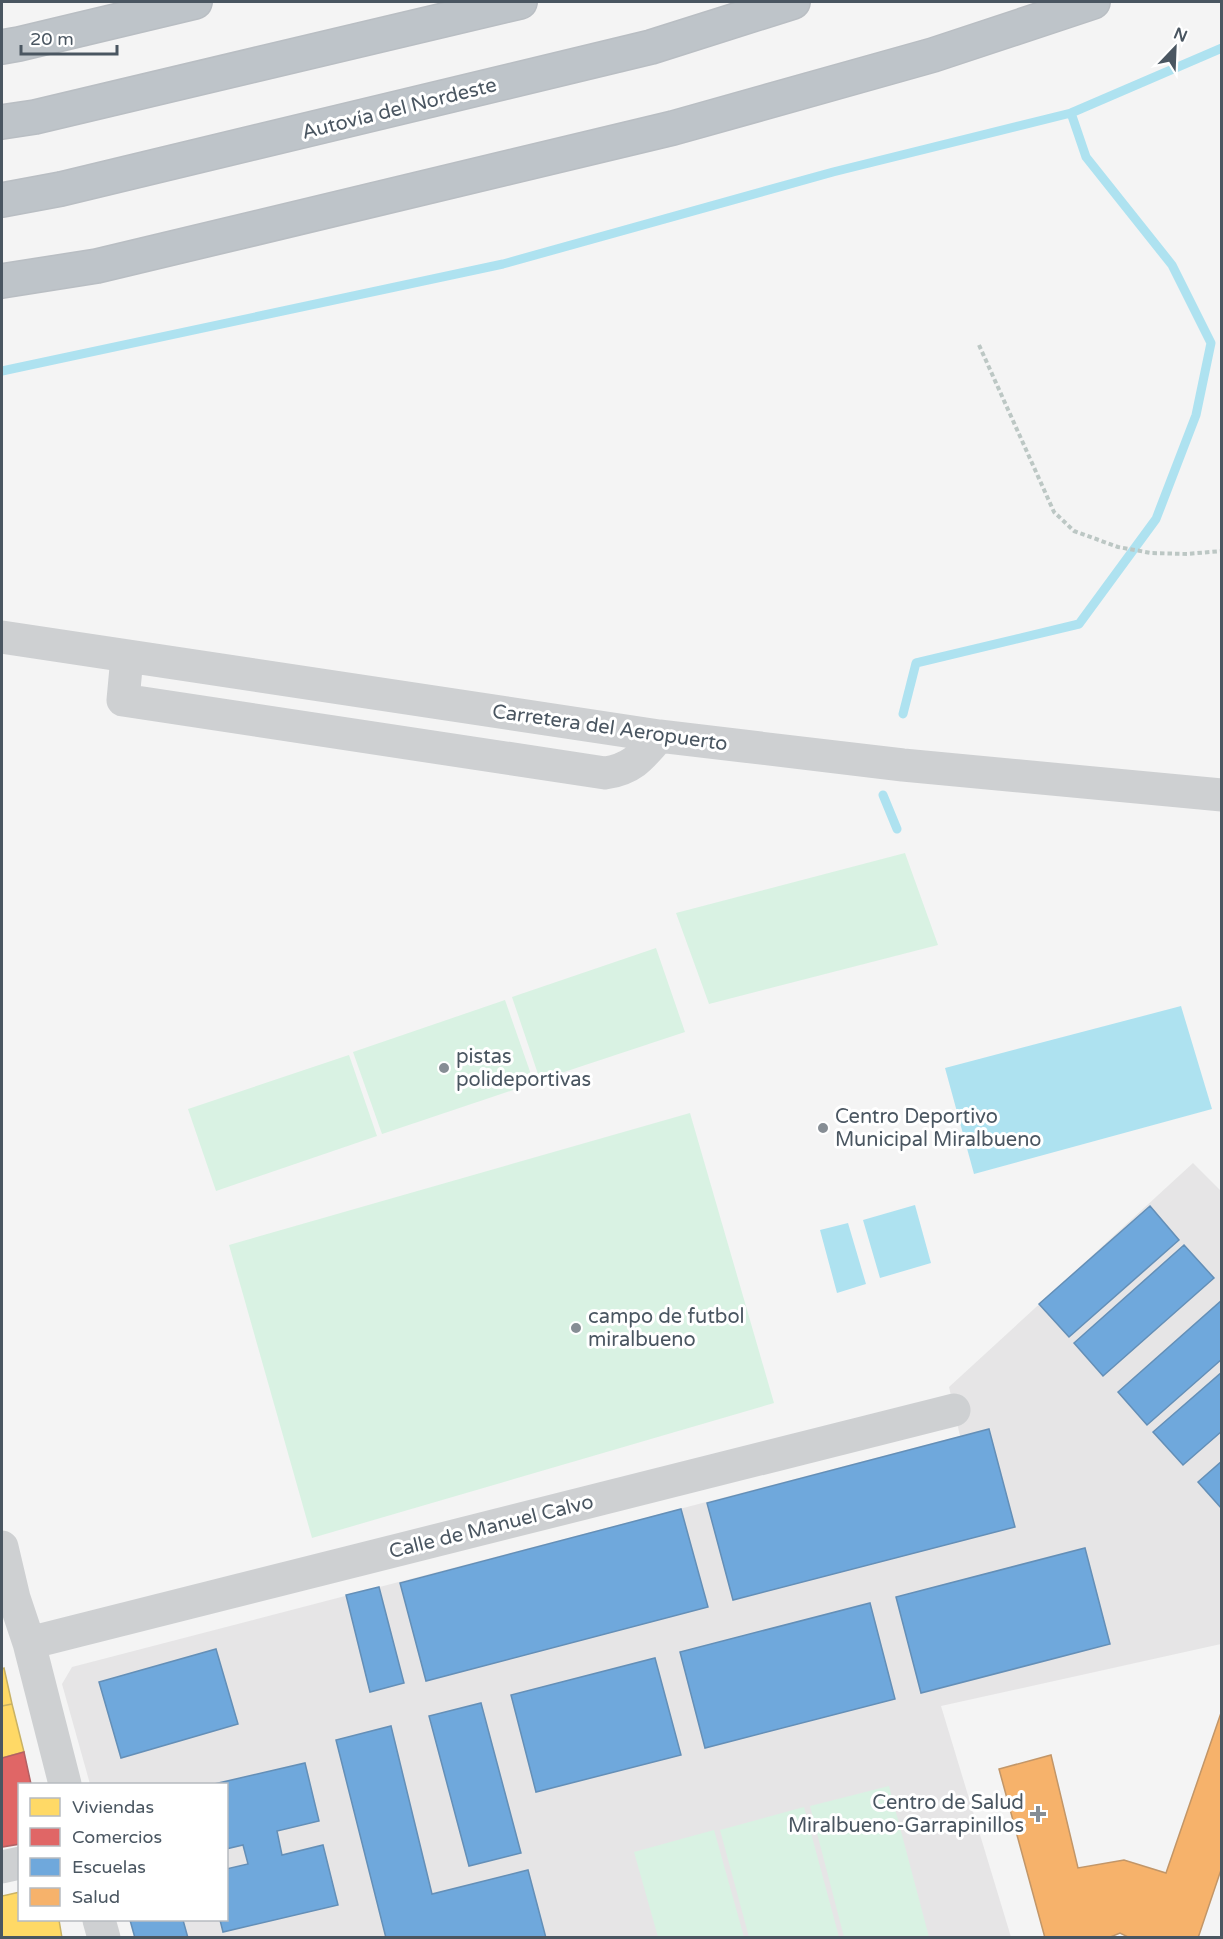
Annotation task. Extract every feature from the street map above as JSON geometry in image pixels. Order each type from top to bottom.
[{"type":"highway","points":[[2,47],[195,2]]},
{"type":"highway","points":[[2,122],[35,117],[520,2]]},
{"type":"highway","name":"Autovía del Nordeste","points":[[2,200],[61,189],[651,46],[793,2]]},
{"type":"highway","points":[[2,281],[97,266],[673,128],[933,55],[1093,2]]},
{"type":"street","name":"Carretera del Aeropuerto","points":[[2,637],[659,736],[950,770],[1221,795]]},
{"type":"street","points":[[128,657],[123,700],[594,771],[620,771],[633,764],[659,736]]},
{"type":"street","name":"Calle de Manuel Calvo","points":[[29,1643],[954,1410]]},
{"type":"street","points":[[2,1547],[8,1599],[29,1643],[64,1783]]},
{"type":"street","points":[[2,1867],[18,1863]]},
{"type":"street","points":[[99,1921],[104,1938]]},
{"type":"path","points":[[979,345],[1054,512],[1074,531],[1118,547],[1151,553],[1187,554],[1221,551]]},
{"type":"shaded area","points":[[1193,1163],[1221,1191],[1221,1644],[941,1706],[1011,1937],[134,1937],[129,1921],[228,1921],[228,1783],[90,1783],[62,1684],[72,1667],[960,1436],[949,1387]]},
{"type":"green space","points":[[905,853],[938,945],[709,1004],[676,913]]},
{"type":"green space","points":[[656,948],[685,1032],[540,1080],[512,997]]},
{"type":"green space","name":"pistas polideportivas","points":[[505,1000],[534,1083],[382,1134],[353,1052]]},
{"type":"green space","points":[[349,1055],[377,1136],[216,1191],[188,1109]]},
{"type":"green space","points":[[690,1113],[774,1403],[312,1538],[229,1245]]},
{"type":"green space","points":[[889,1786],[929,1937],[844,1937],[810,1806]]},
{"type":"green space","points":[[804,1807],[839,1937],[749,1937],[720,1830]]},
{"type":"green space","points":[[714,1830],[744,1937],[658,1937],[634,1852]]},
{"type":"water","points":[[1181,1006],[1212,1109],[974,1174],[945,1068]]},
{"type":"water","points":[[915,1205],[931,1263],[880,1278],[863,1220]]},
{"type":"water","points":[[848,1223],[866,1284],[837,1293],[820,1230]]},
{"type":"building: Viviendas","points":[[4,1668],[12,1704],[2,1706],[2,1669]]},
{"type":"building: Viviendas","points":[[12,1704],[24,1752],[2,1758],[2,1706]]},
{"type":"building: Viviendas","points":[[18,1892],[18,1921],[59,1921],[62,1938],[2,1938],[2,1896]]},
{"type":"building: Comercios","points":[[24,1752],[31,1783],[18,1783],[18,1844],[2,1847],[2,1758]]},
{"type":"building: Escuelas","points":[[1150,1206],[1179,1240],[1069,1337],[1039,1304]]},
{"type":"building: Escuelas","points":[[1184,1245],[1214,1278],[1103,1376],[1074,1343]]},
{"type":"building: Escuelas","points":[[1222,1300],[1222,1359],[1147,1425],[1118,1392]]},
{"type":"building: Escuelas","points":[[1222,1372],[1222,1431],[1183,1465],[1153,1432]]},
{"type":"building: Escuelas","points":[[989,1429],[1015,1527],[733,1600],[707,1503]]},
{"type":"building: Escuelas","points":[[1222,1461],[1222,1509],[1198,1482]]},
{"type":"building: Escuelas","points":[[681,1509],[708,1607],[426,1681],[400,1583]]},
{"type":"building: Escuelas","points":[[1085,1548],[1110,1644],[921,1693],[896,1597]]},
{"type":"building: Escuelas","points":[[379,1587],[404,1683],[370,1692],[346,1595]]},
{"type":"building: Escuelas","points":[[870,1603],[895,1699],[705,1748],[680,1652]]},
{"type":"building: Escuelas","points":[[216,1649],[238,1724],[121,1758],[99,1682]]},
{"type":"building: Escuelas","points":[[655,1658],[681,1755],[536,1792],[511,1695]]},
{"type":"building: Escuelas","points":[[481,1703],[521,1853],[469,1866],[429,1716]]},
{"type":"building: Escuelas","points":[[391,1726],[432,1894],[528,1870],[546,1938],[386,1938],[336,1740]]},
{"type":"building: Escuelas","points":[[305,1763],[319,1821],[277,1831],[282,1855],[323,1845],[338,1905],[223,1932],[220,1921],[228,1921],[228,1869],[248,1864],[243,1845],[228,1849],[228,1783],[218,1783]]},
{"type":"building: Escuelas","points":[[130,1921],[183,1921],[188,1938],[135,1938]]},
{"type":"building: Salud","name":"Centro de Salud Miralbueno-Garrapinillos","points":[[1222,1710],[1222,1867],[1198,1938],[1130,1938],[1120,1933],[1108,1938],[1045,1938],[999,1769],[1051,1755],[1078,1868],[1124,1860],[1166,1873]]},
{"type":"waterway","points":[[2,371],[503,264],[833,172],[1071,113],[1222,48]]},
{"type":"waterway","points":[[903,714],[916,663],[1079,624],[1156,519],[1196,415],[1211,343],[1172,265],[1086,157],[1071,113]]},
{"type":"waterway","points":[[883,795],[897,829]]},
{"type":"place","name":"pistas polideportivas","points":[[444,1068]]},
{"type":"place","name":"Centro Deportivo Municipal Miralbueno","points":[[823,1128]]},
{"type":"place","name":"campo de futbol miralbueno","points":[[576,1328]]},
{"type":"place","name":"Centro de Salud Miralbueno-Garrapinillos","points":[[1038,1814]]}]
